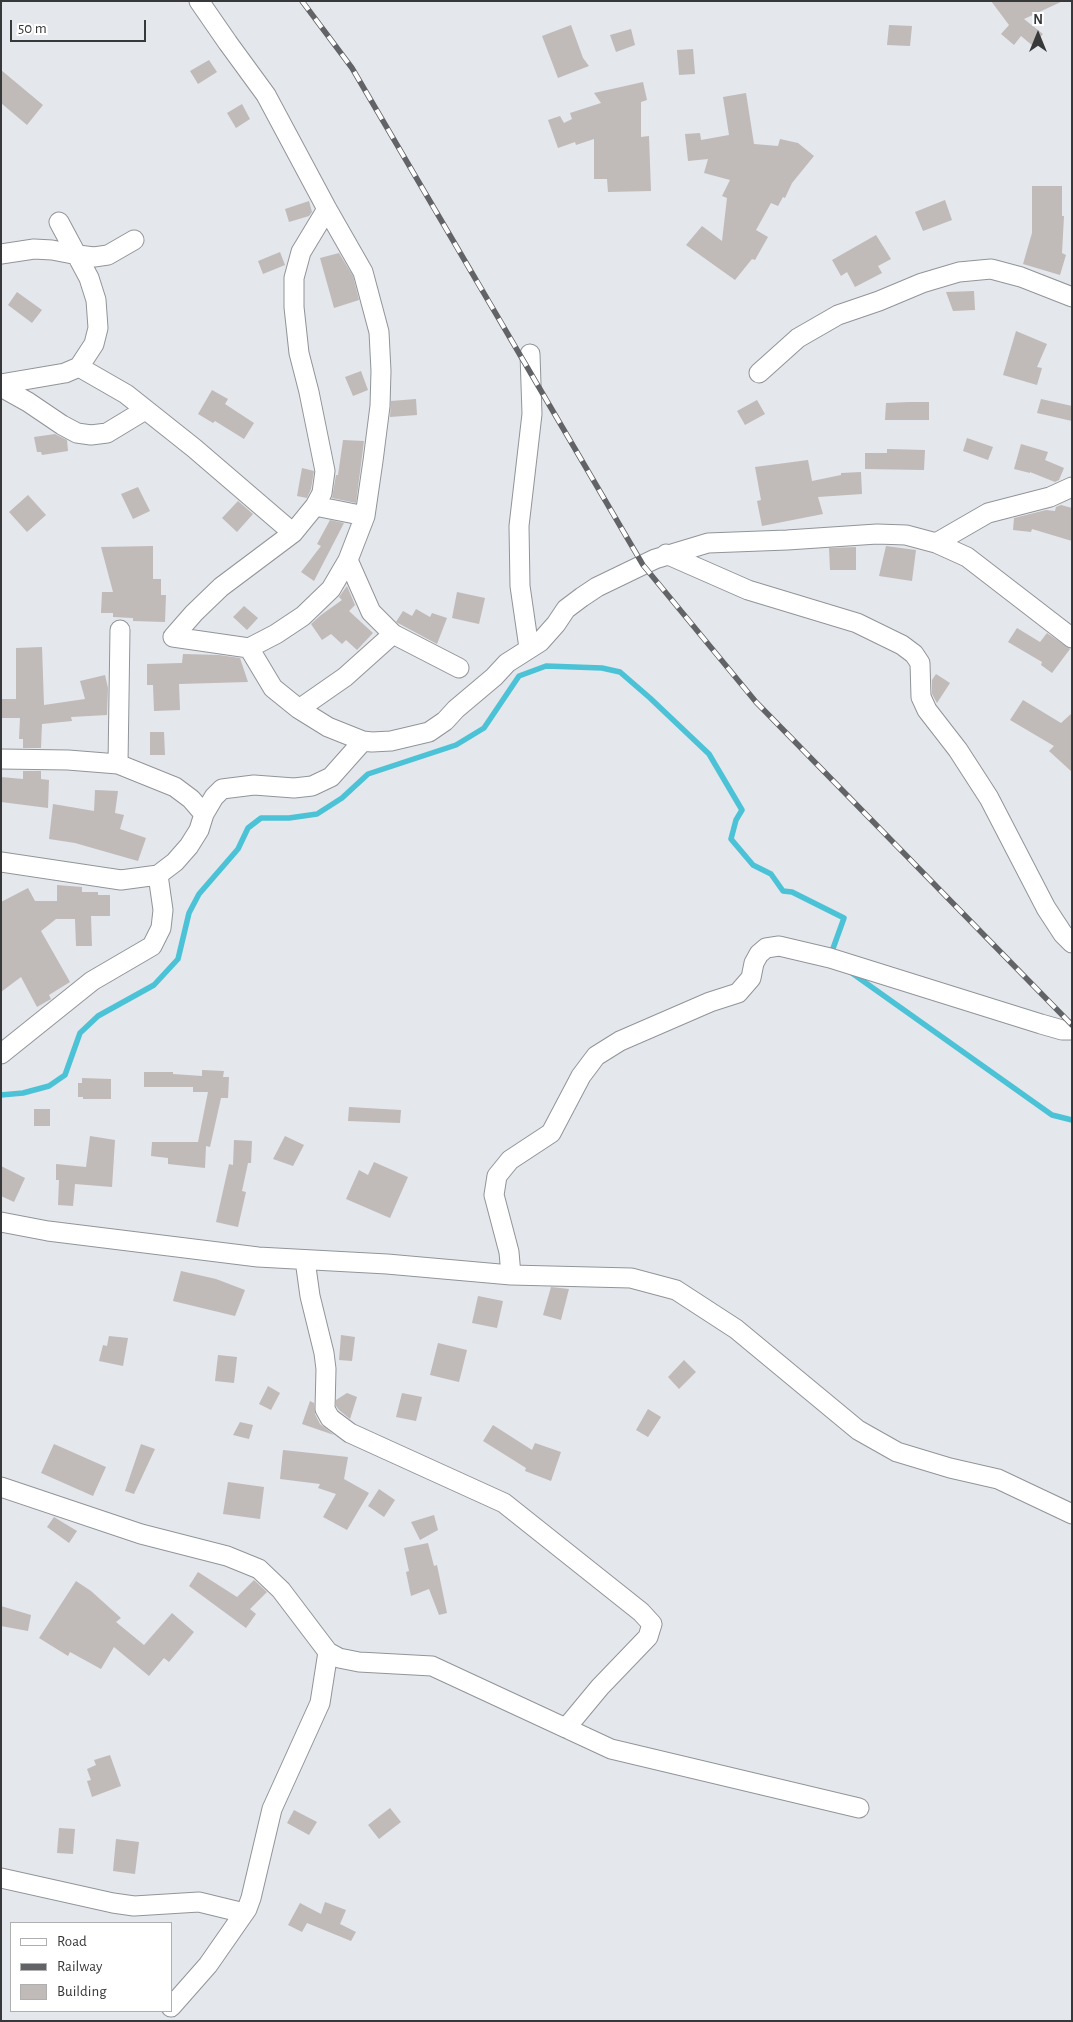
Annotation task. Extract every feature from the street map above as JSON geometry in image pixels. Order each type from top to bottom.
[{"type":"street","points":[[199,1],[266,94],[363,272],[378,332],[381,371],[380,406],[364,516],[348,560],[331,589],[303,616],[276,634],[249,648],[173,637],[221,587],[293,533],[315,506],[322,493],[325,471],[299,353],[294,307],[294,278],[301,252],[327,209]]},
{"type":"street","points":[[1,386],[64,373],[79,367],[94,344],[98,328],[96,300],[89,278],[58,222]]},
{"type":"street","points":[[1,254],[34,249],[94,257],[108,254],[134,240]]},
{"type":"street","points":[[758,374],[798,338],[838,315],[879,301],[922,283],[959,272],[992,269],[1021,277],[1072,297]]},
{"type":"street","points":[[529,648],[520,586],[519,526],[532,414],[530,354]]},
{"type":"street","points":[[79,367],[126,394],[194,448],[293,533]]},
{"type":"street","points":[[1,386],[77,433],[91,435],[107,433],[145,410]]},
{"type":"street","points":[[936,543],[988,513],[1050,498],[1072,487]]},
{"type":"street","points":[[315,506],[364,516]]},
{"type":"street","points":[[249,648],[273,688],[318,723],[363,741],[391,741],[429,732],[445,722],[507,663],[540,642],[566,610],[582,597],[666,554],[708,543],[877,534],[906,535],[936,543],[967,557],[1072,638]]},
{"type":"street","points":[[666,554],[748,590],[857,623],[902,645],[914,654],[920,663],[921,696],[927,710],[958,750],[989,798],[1046,908],[1063,934],[1072,943]]},
{"type":"street","points":[[348,560],[370,612],[393,634],[459,668]]},
{"type":"street","points":[[118,764],[120,630]]},
{"type":"street","points":[[299,710],[346,677],[393,634]]},
{"type":"street","points":[[1,862],[121,880],[158,875],[189,846],[199,830],[204,814],[214,797],[222,789],[254,785],[294,788],[312,786],[331,777],[363,741]]},
{"type":"street","points":[[1,759],[68,760],[118,764],[174,787],[191,799],[204,814]]},
{"type":"street","points":[[1,1054],[92,981],[152,946],[161,928],[163,910],[158,875]]},
{"type":"street","points":[[511,1275],[510,1252],[494,1195],[497,1176],[510,1160],[551,1133],[581,1076],[596,1056],[620,1041],[710,1002],[738,993],[751,978],[754,964],[759,954],[766,948],[779,946],[830,958],[1041,1024],[1062,1030],[1072,1030]]},
{"type":"street","points":[[1,1222],[48,1231],[211,1252],[511,1275],[632,1278],[676,1290],[736,1329],[858,1430],[898,1452],[950,1468],[998,1479],[1072,1514]]},
{"type":"street","points":[[305,1260],[310,1296],[324,1353],[326,1409],[330,1418],[350,1433],[504,1503],[641,1612],[652,1624],[648,1637],[600,1687],[566,1728]]},
{"type":"street","points":[[1,1487],[142,1534],[227,1556],[259,1569],[281,1590],[328,1652],[339,1658],[359,1662],[432,1666],[611,1749],[859,1808]]},
{"type":"street","points":[[172,2006],[208,1965],[244,1913],[251,1898],[272,1809],[320,1703],[328,1652]]},
{"type":"street","points":[[1,1878],[83,1898],[120,1904],[134,1906],[199,1902],[244,1913]]},
{"type":"building","points":[[991,1],[1063,1],[1024,19],[1043,34],[1033,46],[1021,36],[1014,45],[1001,34],[1009,25]]},
{"type":"building","points":[[571,25],[583,58],[589,66],[558,78],[542,36]]},
{"type":"building","points":[[889,25],[912,26],[910,46],[887,45]]},
{"type":"building","points":[[631,29],[635,45],[616,52],[610,35]]},
{"type":"building","points":[[693,49],[695,74],[679,75],[677,50]]},
{"type":"building","points":[[209,60],[217,72],[198,84],[190,71]]},
{"type":"building","points":[[1,70],[43,105],[27,125],[1,103]]},
{"type":"building","points":[[643,82],[647,100],[641,102],[641,137],[649,136],[651,191],[608,192],[607,179],[594,179],[594,139],[576,145],[575,142],[558,148],[548,120],[560,116],[564,123],[572,119],[570,113],[601,103],[594,93]]},
{"type":"building","points":[[746,93],[754,144],[778,146],[780,139],[798,143],[814,156],[792,183],[785,198],[783,197],[778,206],[771,203],[756,230],[768,237],[755,260],[752,259],[735,280],[686,245],[702,226],[722,241],[727,198],[722,196],[730,180],[704,173],[708,159],[688,161],[685,134],[700,133],[701,140],[729,135],[723,97]]},
{"type":"building","points":[[242,104],[250,119],[236,128],[227,113]]},
{"type":"building","points":[[1032,186],[1062,186],[1062,216],[1064,216],[1062,253],[1066,255],[1060,275],[1023,264],[1032,233]]},
{"type":"building","points":[[945,200],[952,220],[923,231],[915,212]]},
{"type":"building","points":[[309,201],[312,212],[309,216],[289,222],[285,209]]},
{"type":"building","points":[[876,235],[891,259],[878,266],[882,273],[855,287],[847,272],[841,276],[832,260]]},
{"type":"building","points":[[280,252],[285,265],[263,274],[258,261]]},
{"type":"building","points":[[339,253],[353,276],[359,300],[334,308],[320,258]]},
{"type":"building","points":[[974,291],[975,310],[953,311],[946,292]]},
{"type":"building","points":[[17,292],[42,310],[32,323],[8,305]]},
{"type":"building","points":[[1016,331],[1047,344],[1037,367],[1042,368],[1037,385],[1003,375]]},
{"type":"building","points":[[361,371],[368,390],[353,396],[345,377]]},
{"type":"building","points":[[212,390],[228,399],[225,404],[254,423],[244,439],[215,421],[213,423],[198,414]]},
{"type":"building","points":[[416,399],[417,415],[390,417],[391,401]]},
{"type":"building","points":[[1041,399],[1072,406],[1072,421],[1037,413]]},
{"type":"building","points":[[757,400],[765,414],[745,425],[737,411]]},
{"type":"building","points":[[929,402],[929,420],[885,420],[886,403]]},
{"type":"building","points":[[55,434],[67,440],[68,451],[42,455],[41,452],[37,452],[34,437]]},
{"type":"building","points":[[967,438],[993,447],[988,460],[963,451]]},
{"type":"building","points":[[343,440],[364,441],[356,503],[332,498],[336,475],[338,475]]},
{"type":"building","points":[[1021,444],[1048,452],[1045,460],[1064,468],[1059,480],[1055,482],[1030,472],[1014,469]]},
{"type":"building","points":[[887,449],[925,450],[924,470],[865,469],[865,453],[887,453]]},
{"type":"building","points":[[808,460],[812,481],[841,475],[841,473],[861,472],[862,494],[818,497],[823,514],[762,526],[757,501],[761,500],[755,467]]},
{"type":"building","points":[[302,468],[314,471],[311,489],[307,498],[297,496]]},
{"type":"building","points":[[138,487],[150,511],[133,519],[121,494]]},
{"type":"building","points":[[28,495],[46,515],[27,532],[9,512]]},
{"type":"building","points":[[238,501],[253,514],[237,532],[222,518]]},
{"type":"building","points":[[1061,505],[1072,508],[1072,541],[1032,529],[1031,532],[1013,530],[1014,518],[1046,510],[1055,511],[1056,507]]},
{"type":"building","points":[[330,520],[344,523],[314,581],[301,572],[321,546],[317,544]]},
{"type":"building","points":[[153,546],[153,579],[161,579],[161,595],[166,595],[165,622],[133,621],[133,618],[113,617],[113,613],[101,613],[102,592],[113,592],[101,547]]},
{"type":"building","points":[[886,546],[916,550],[912,581],[879,576]]},
{"type":"building","points":[[856,547],[856,570],[830,570],[829,548]]},
{"type":"building","points":[[347,586],[355,605],[349,611],[373,633],[357,650],[346,640],[342,644],[331,634],[322,640],[311,624],[342,600],[339,597]]},
{"type":"building","points":[[457,592],[485,598],[479,624],[452,618]]},
{"type":"building","points":[[244,606],[258,618],[247,630],[233,617]]},
{"type":"building","points":[[416,609],[430,617],[432,613],[447,618],[437,644],[396,622],[403,611],[412,616]]},
{"type":"building","points":[[1017,628],[1040,642],[1047,633],[1070,649],[1052,673],[1041,665],[1042,662],[1008,642]]},
{"type":"building","points":[[42,647],[44,705],[85,699],[80,681],[105,675],[108,688],[107,715],[71,717],[72,721],[42,724],[41,748],[23,748],[23,739],[19,739],[20,718],[1,718],[1,699],[16,699],[16,648]]},
{"type":"building","points":[[183,654],[219,655],[240,658],[248,682],[179,684],[180,710],[154,711],[153,685],[147,685],[147,664],[182,663]]},
{"type":"building","points":[[936,674],[950,683],[937,703],[932,694],[932,680]]},
{"type":"building","points":[[1023,700],[1061,723],[1072,713],[1072,772],[1049,751],[1054,746],[1010,720]]},
{"type":"building","points":[[150,732],[164,732],[165,755],[150,755]]},
{"type":"building","points":[[23,771],[41,771],[41,779],[49,780],[48,808],[1,802],[1,777],[23,779]]},
{"type":"building","points":[[95,790],[118,791],[115,813],[124,815],[120,829],[146,838],[138,861],[75,843],[49,839],[53,804],[94,811]]},
{"type":"building","points":[[57,885],[82,887],[82,892],[98,892],[98,895],[110,895],[110,916],[91,916],[92,946],[76,946],[75,919],[56,919],[41,931],[70,982],[49,995],[51,999],[37,1007],[21,977],[1,992],[1,902],[28,888],[35,901],[57,901]]},
{"type":"building","points":[[202,1070],[224,1071],[223,1077],[229,1077],[228,1098],[221,1098],[210,1147],[206,1146],[205,1168],[168,1164],[168,1158],[151,1156],[152,1142],[198,1142],[208,1092],[193,1092],[193,1087],[144,1087],[144,1072],[173,1072],[173,1074],[202,1076]]},
{"type":"building","points":[[82,1078],[111,1079],[111,1099],[83,1099],[83,1097],[78,1097],[78,1083],[82,1083]]},
{"type":"building","points":[[349,1107],[401,1110],[400,1123],[348,1121]]},
{"type":"building","points":[[34,1109],[50,1109],[50,1126],[34,1126]]},
{"type":"building","points":[[90,1136],[115,1140],[112,1187],[75,1184],[73,1206],[58,1205],[59,1180],[56,1180],[56,1164],[86,1167]]},
{"type":"building","points":[[285,1136],[304,1145],[293,1166],[273,1159]]},
{"type":"building","points":[[234,1140],[252,1141],[251,1163],[248,1163],[242,1191],[246,1192],[238,1227],[216,1222],[229,1164],[233,1165]]},
{"type":"building","points":[[374,1162],[408,1177],[390,1218],[346,1199],[359,1170],[368,1175]]},
{"type":"building","points":[[1,1166],[25,1178],[14,1202],[1,1196]]},
{"type":"building","points":[[181,1271],[216,1279],[245,1290],[235,1316],[173,1301]]},
{"type":"building","points":[[551,1287],[569,1289],[561,1320],[543,1315]]},
{"type":"building","points":[[478,1296],[503,1301],[497,1328],[472,1323]]},
{"type":"building","points":[[341,1335],[355,1337],[352,1361],[339,1360]]},
{"type":"building","points":[[109,1336],[128,1338],[123,1366],[99,1361],[103,1345],[107,1346]]},
{"type":"building","points":[[438,1343],[467,1350],[459,1382],[430,1375]]},
{"type":"building","points":[[218,1355],[237,1357],[234,1383],[215,1381]]},
{"type":"building","points":[[684,1360],[696,1372],[679,1389],[668,1377]]},
{"type":"building","points":[[268,1386],[280,1393],[271,1410],[259,1404]]},
{"type":"building","points":[[347,1393],[357,1397],[350,1419],[336,1406],[336,1400]]},
{"type":"building","points":[[402,1393],[422,1397],[416,1421],[396,1417]]},
{"type":"building","points":[[310,1401],[314,1403],[315,1414],[320,1424],[334,1435],[302,1424]]},
{"type":"building","points":[[648,1409],[661,1417],[648,1437],[636,1430]]},
{"type":"building","points":[[240,1422],[253,1425],[249,1439],[233,1435]]},
{"type":"building","points":[[493,1425],[532,1450],[535,1443],[561,1452],[551,1481],[525,1471],[526,1468],[483,1441]]},
{"type":"building","points":[[54,1444],[106,1467],[93,1496],[41,1473]]},
{"type":"building","points":[[141,1444],[155,1449],[134,1494],[125,1491]]},
{"type":"building","points":[[283,1450],[348,1457],[344,1479],[369,1493],[347,1530],[323,1517],[336,1494],[318,1488],[320,1484],[280,1479]]},
{"type":"building","points":[[228,1482],[264,1487],[260,1519],[223,1514]]},
{"type":"building","points":[[379,1489],[395,1500],[384,1517],[368,1506]]},
{"type":"building","points":[[434,1515],[438,1530],[420,1540],[411,1522]]},
{"type":"building","points":[[54,1517],[77,1531],[69,1543],[47,1527]]},
{"type":"building","points":[[428,1543],[434,1566],[437,1565],[447,1613],[439,1615],[429,1589],[411,1596],[406,1572],[409,1571],[404,1548]]},
{"type":"building","points":[[198,1572],[237,1597],[254,1580],[267,1592],[250,1609],[256,1614],[246,1628],[189,1586]]},
{"type":"building","points":[[76,1581],[91,1591],[121,1618],[116,1622],[144,1645],[172,1613],[194,1632],[169,1662],[164,1658],[149,1676],[114,1647],[101,1669],[70,1652],[68,1656],[39,1638]]},
{"type":"building","points":[[1,1606],[31,1615],[28,1631],[1,1626]]},
{"type":"building","points":[[110,1755],[121,1786],[92,1797],[87,1781],[91,1780],[87,1769],[96,1765],[94,1760]]},
{"type":"building","points":[[390,1808],[401,1822],[379,1839],[368,1825]]},
{"type":"building","points":[[294,1810],[317,1822],[309,1835],[287,1823]]},
{"type":"building","points":[[59,1828],[75,1829],[73,1854],[57,1853]]},
{"type":"building","points":[[116,1839],[139,1842],[135,1874],[113,1871]]},
{"type":"building","points":[[325,1902],[346,1910],[340,1924],[356,1932],[351,1941],[307,1923],[302,1932],[288,1925],[300,1903],[321,1914]]},
{"type":"waterway","points":[[1,1095],[23,1093],[49,1086],[65,1075],[80,1033],[98,1016],[154,985],[178,959],[189,913],[199,894],[238,849],[248,828],[261,818],[289,818],[317,814],[342,798],[368,774],[456,745],[484,728],[519,676],[546,666],[602,668],[620,672],[709,754],[742,810],[736,820],[731,839],[753,865],[771,874],[783,891],[792,892],[844,918],[831,954]]},
{"type":"waterway","points":[[849,971],[1052,1115],[1072,1120]]},
{"type":"railway","points":[[302,1],[352,68],[643,565],[756,702],[1072,1025]]}]
